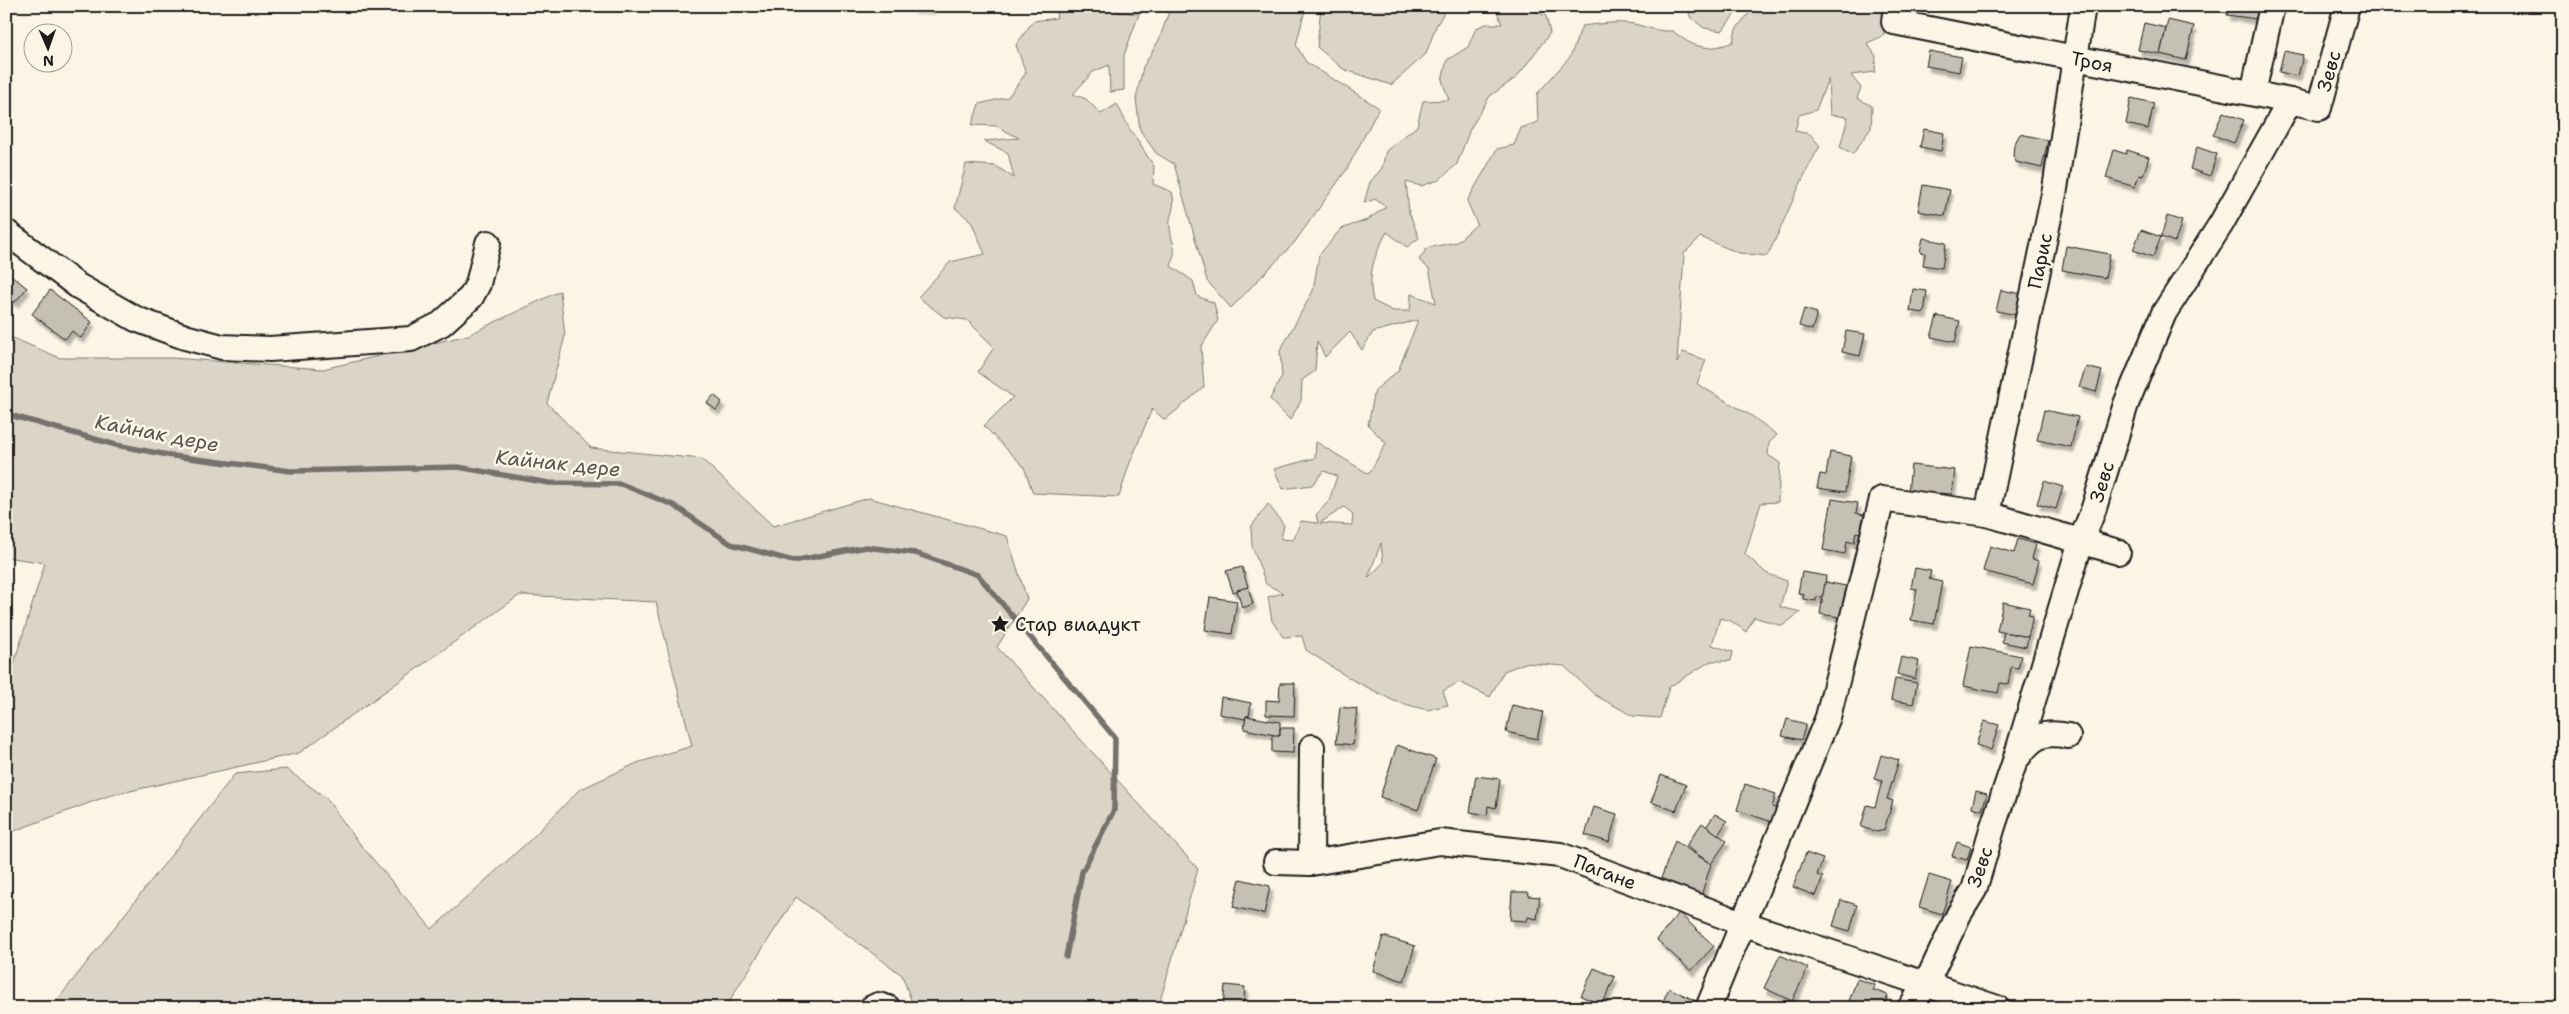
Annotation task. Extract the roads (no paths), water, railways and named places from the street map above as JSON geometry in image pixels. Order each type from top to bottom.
[{"type":"street","name":"Парис","points":[[1987,514],[2055,189],[2083,6]]},
{"type":"street","points":[[2253,93],[2272,6]]},
{"type":"street","name":"Зевс","points":[[1910,1008],[1926,984],[1959,914],[1974,890],[1993,826],[2016,761],[2081,541],[2093,510],[2126,404],[2164,313],[2221,224],[2290,101],[2319,108],[2348,6]]},
{"type":"street","name":"Троя","points":[[1895,14],[2074,59],[2290,101]]},
{"type":"street","points":[[6,232],[78,286],[136,319],[185,337],[222,346],[270,349],[412,339],[441,324],[470,297],[478,284],[488,243]]},
{"type":"street","points":[[1708,1008],[1828,717],[1882,500],[1987,514],[2118,552]]},
{"type":"street","points":[[2016,761],[2029,741],[2051,732],[2068,736]]},
{"type":"street","points":[[1311,862],[1312,746]]},
{"type":"street","name":"Пагане","points":[[1276,862],[1311,862],[1440,842],[1560,855],[1742,923],[1997,1008]]},
{"type":"street","points":[[872,1008],[878,1005],[888,1008]]},
{"type":"waterway","name":"Кайнак дере","points":[[6,414],[116,445],[173,456],[291,471],[458,467],[549,483],[621,484],[673,505],[731,544],[793,561],[866,547],[915,553],[978,575],[1115,738],[1114,810],[1082,872],[1066,957]]},
{"type":"place","name":"Стар виадукт","points":[[1000,624]]}]
